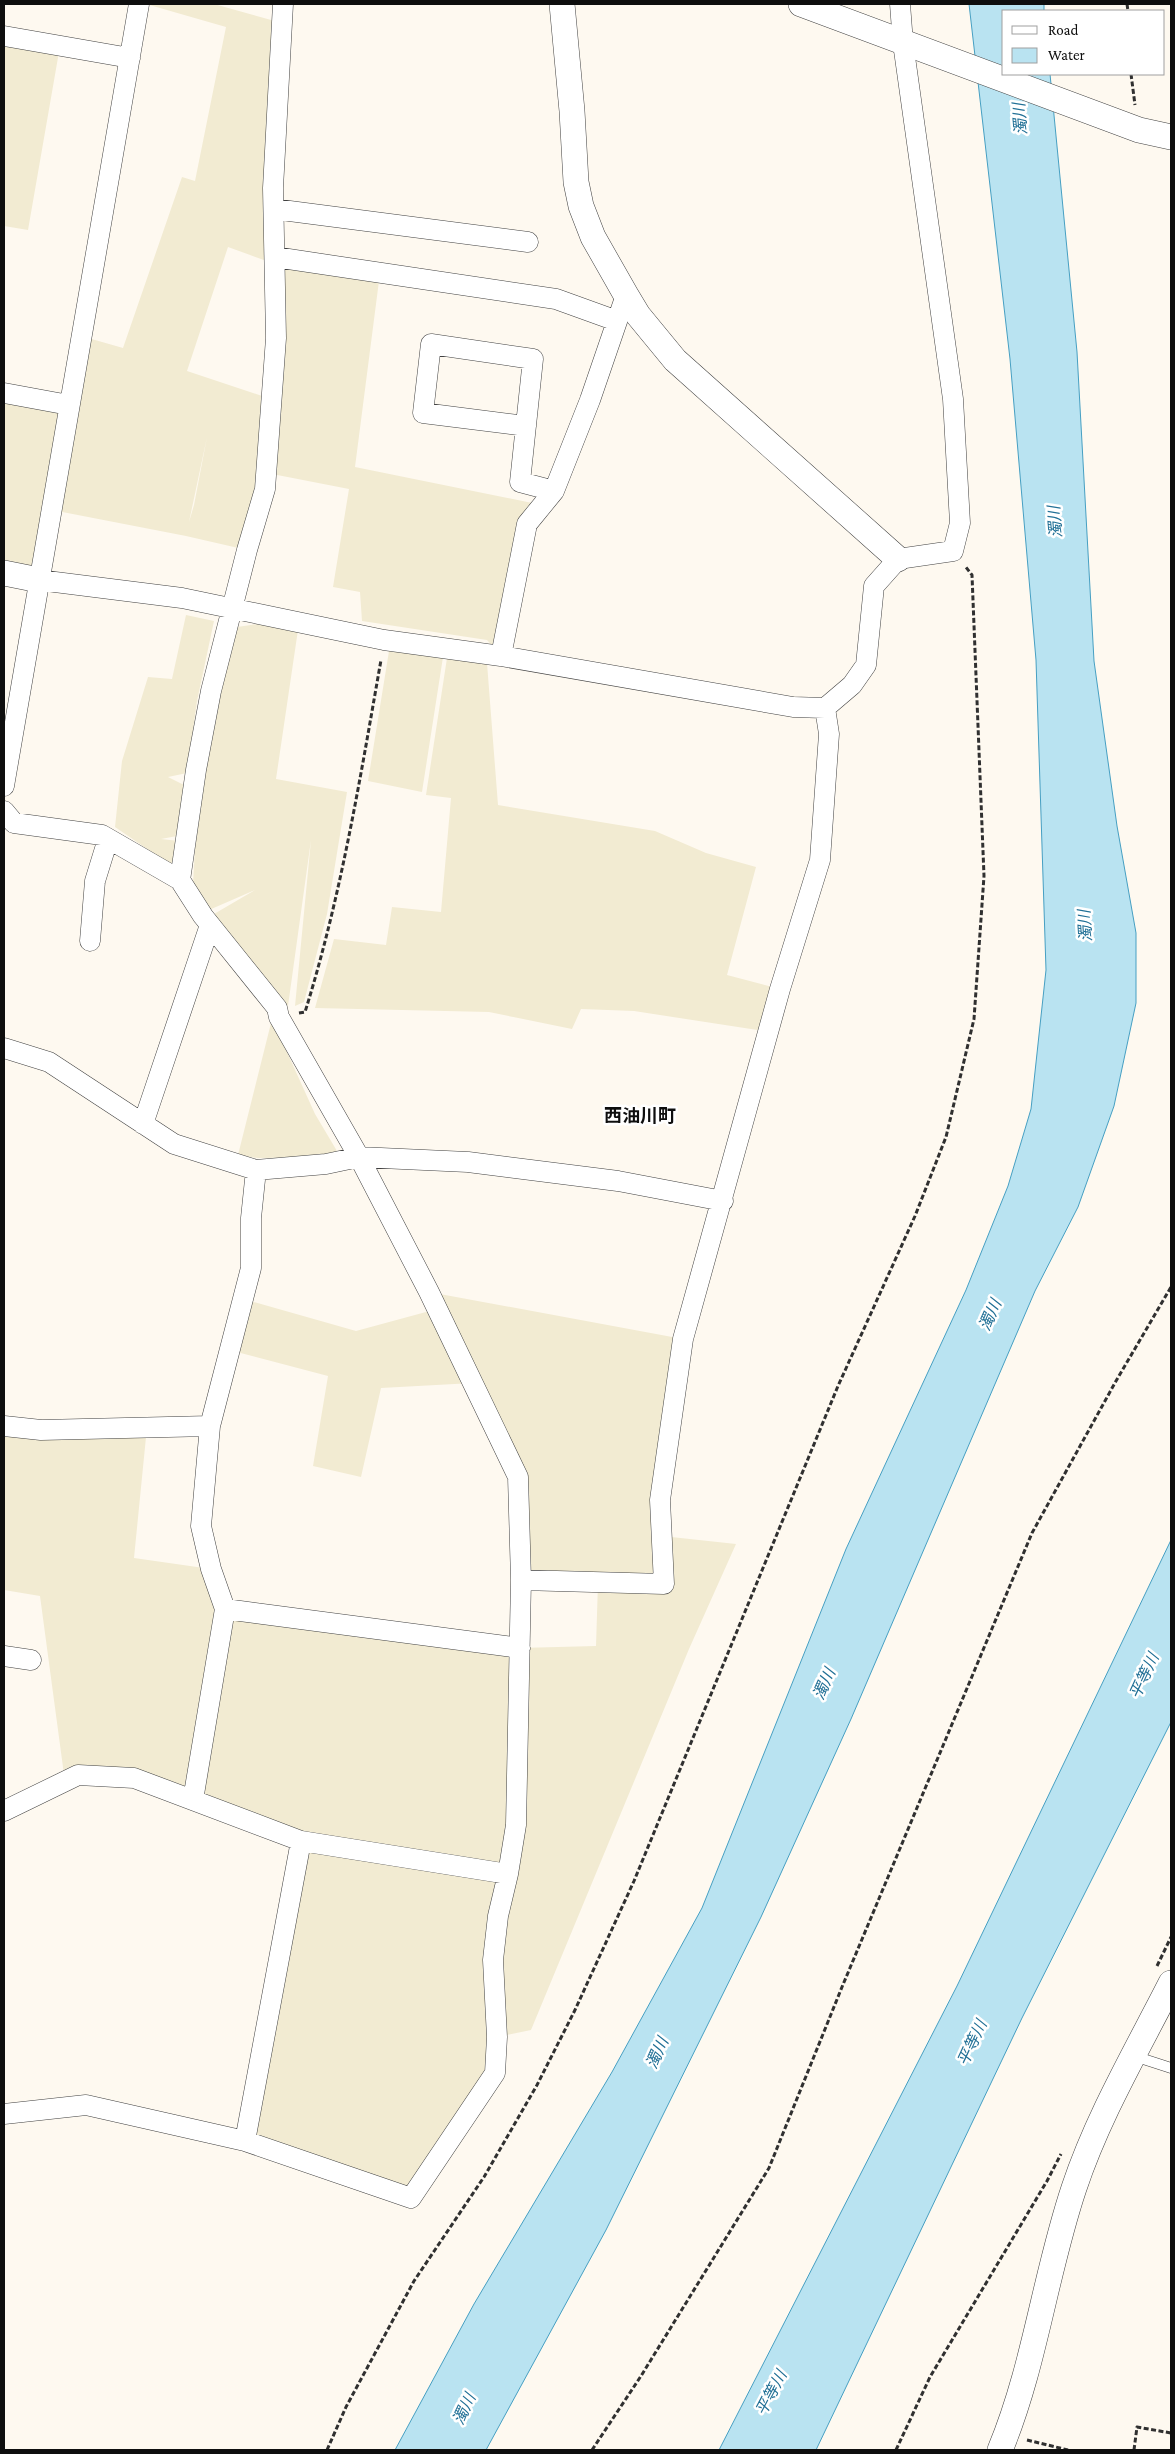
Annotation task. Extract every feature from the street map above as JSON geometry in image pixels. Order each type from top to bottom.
[{"type":"street","points":[[4,786],[139,4]]},
{"type":"street","points":[[180,880],[211,690],[265,489],[276,338],[274,208],[283,4]]},
{"type":"street","points":[[562,4],[572,111],[576,182],[581,206],[593,237],[638,315],[675,360],[898,558]]},
{"type":"street","points":[[801,4],[1139,130],[1171,137]]},
{"type":"street","points":[[4,573],[39,580],[182,598],[231,610],[384,640],[501,656],[792,707],[825,708],[852,685],[866,665],[874,586],[898,558],[953,550],[960,523],[953,399],[908,45],[900,4]]},
{"type":"street","points":[[4,36],[130,58]]},
{"type":"street","points":[[274,208],[528,242]]},
{"type":"street","points":[[274,257],[556,299],[617,321]]},
{"type":"street","points":[[501,656],[527,524],[554,491],[590,400],[626,295]]},
{"type":"street","points":[[526,426],[423,414],[431,344],[533,359],[526,426],[520,482],[554,491]]},
{"type":"street","points":[[4,393],[69,405]]},
{"type":"street","points":[[521,1580],[664,1584],[660,1500],[683,1339],[723,1201],[780,989],[820,860],[829,734],[825,708]]},
{"type":"street","points":[[4,810],[14,823],[102,835],[180,880],[210,925],[277,1008],[279,1016],[359,1157],[429,1292],[518,1477],[521,1580],[516,1825],[508,1874],[498,1916],[493,1960],[497,2037],[495,2073],[411,2198],[245,2141],[86,2105],[4,2114]]},
{"type":"street","points":[[90,941],[95,881],[108,839]]},
{"type":"street","points":[[143,1124],[210,925]]},
{"type":"street","points":[[4,1048],[49,1062],[174,1144],[256,1170],[326,1164],[359,1157],[487,1164],[618,1181],[723,1201]]},
{"type":"street","points":[[192,1800],[225,1609],[211,1569],[201,1526],[210,1426],[251,1268],[251,1218],[256,1170]]},
{"type":"street","points":[[4,1426],[41,1430],[210,1426]]},
{"type":"street","points":[[225,1609],[520,1648]]},
{"type":"street","points":[[4,1656],[31,1660]]},
{"type":"street","points":[[4,1811],[78,1775],[134,1778],[300,1842],[508,1874]]},
{"type":"street","points":[[245,2141],[300,1842]]},
{"type":"street","points":[[1004,2442],[1018,2406],[1073,2189],[1108,2105],[1134,2056],[1162,1977]]},
{"type":"lane","points":[[1134,2056],[1171,2068]]},
{"type":"path","points":[[1131,75],[1139,130]]},
{"type":"path","points":[[327,2450],[346,2407],[414,2281],[484,2177],[537,2085],[575,2010],[634,1881],[838,1386],[915,1216],[946,1137],[974,1019],[984,876],[972,576],[953,550]]},
{"type":"path","points":[[296,1013],[304,1012],[327,938],[348,846],[384,640]]},
{"type":"path","points":[[592,2450],[641,2376],[769,2168],[842,1987],[1032,1533],[1116,1381],[1171,1287]]},
{"type":"path","points":[[1162,1977],[1171,1937]]},
{"type":"path","points":[[896,2450],[930,2377],[1047,2181],[1064,2146]]},
{"type":"path","points":[[1134,2450],[1137,2427],[1171,2433]]},
{"type":"path","points":[[1004,2442],[1068,2450]]},
{"type":"shaded area","points":[[146,4],[214,4],[282,23],[274,251],[380,273],[355,467],[542,505],[501,656],[487,640],[362,621],[360,592],[333,587],[349,489],[267,473],[247,550],[52,510],[39,580],[4,573],[4,393],[69,405],[81,336],[123,348],[182,177],[195,181],[226,27]],"holes":[[[228,247],[275,264],[271,399],[187,371]],[[207,437],[194,505],[189,522]]]},
{"type":"shaded area","points":[[4,36],[60,46],[28,230],[4,226]]},
{"type":"shaded area","points":[[186,615],[214,621],[197,701],[187,773],[168,777],[186,786],[177,836],[161,839],[179,841],[172,866],[115,827],[122,761],[148,677],[172,679]]},
{"type":"shaded area","points":[[286,620],[299,623],[276,779],[347,792],[327,914],[304,1002],[295,1006],[311,840],[288,1006],[266,982],[214,914],[255,890],[209,910],[193,884],[195,848],[215,696],[237,627]]},
{"type":"shaded area","points":[[389,651],[443,657],[422,792],[368,781]]},
{"type":"shaded area","points":[[447,658],[487,663],[498,805],[655,831],[706,853],[756,867],[727,975],[780,989],[770,1032],[634,1011],[581,1009],[572,1029],[489,1012],[315,1008],[334,939],[386,945],[392,907],[441,912],[451,798],[426,795]]},
{"type":"shaded area","points":[[272,1019],[315,1114],[337,1151],[322,1157],[258,1158],[238,1155]]},
{"type":"shaded area","points":[[429,1292],[683,1339],[662,1536],[736,1544],[689,1649],[531,2030],[497,2037],[495,2073],[411,2198],[245,2141],[300,1842],[134,1778],[65,1782],[40,1596],[4,1590],[4,1426],[147,1427],[134,1558],[211,1569],[225,1609],[519,1648],[596,1646],[598,1583],[521,1580],[518,1477],[473,1383],[381,1388],[361,1477],[313,1466],[328,1376],[229,1350],[243,1299],[356,1331],[437,1309]]},
{"type":"water","name":"濁川","points":[[969,4],[1044,4],[1044,10],[1002,10],[1002,75],[1050,75],[1077,352],[1094,661],[1117,826],[1136,933],[1136,1003],[1114,1106],[1078,1207],[1035,1291],[851,1719],[761,1917],[606,2230],[486,2450],[395,2450],[474,2304],[612,2072],[702,1908],[846,1549],[966,1290],[1008,1186],[1031,1109],[1046,970],[1036,660],[1010,359]]},
{"type":"water","name":"平等川","points":[[1171,1540],[1171,1722],[1022,2018],[816,2450],[719,2450],[957,1986]]},
{"type":"district","name":"西油川町","points":[[640,1116]]}]
